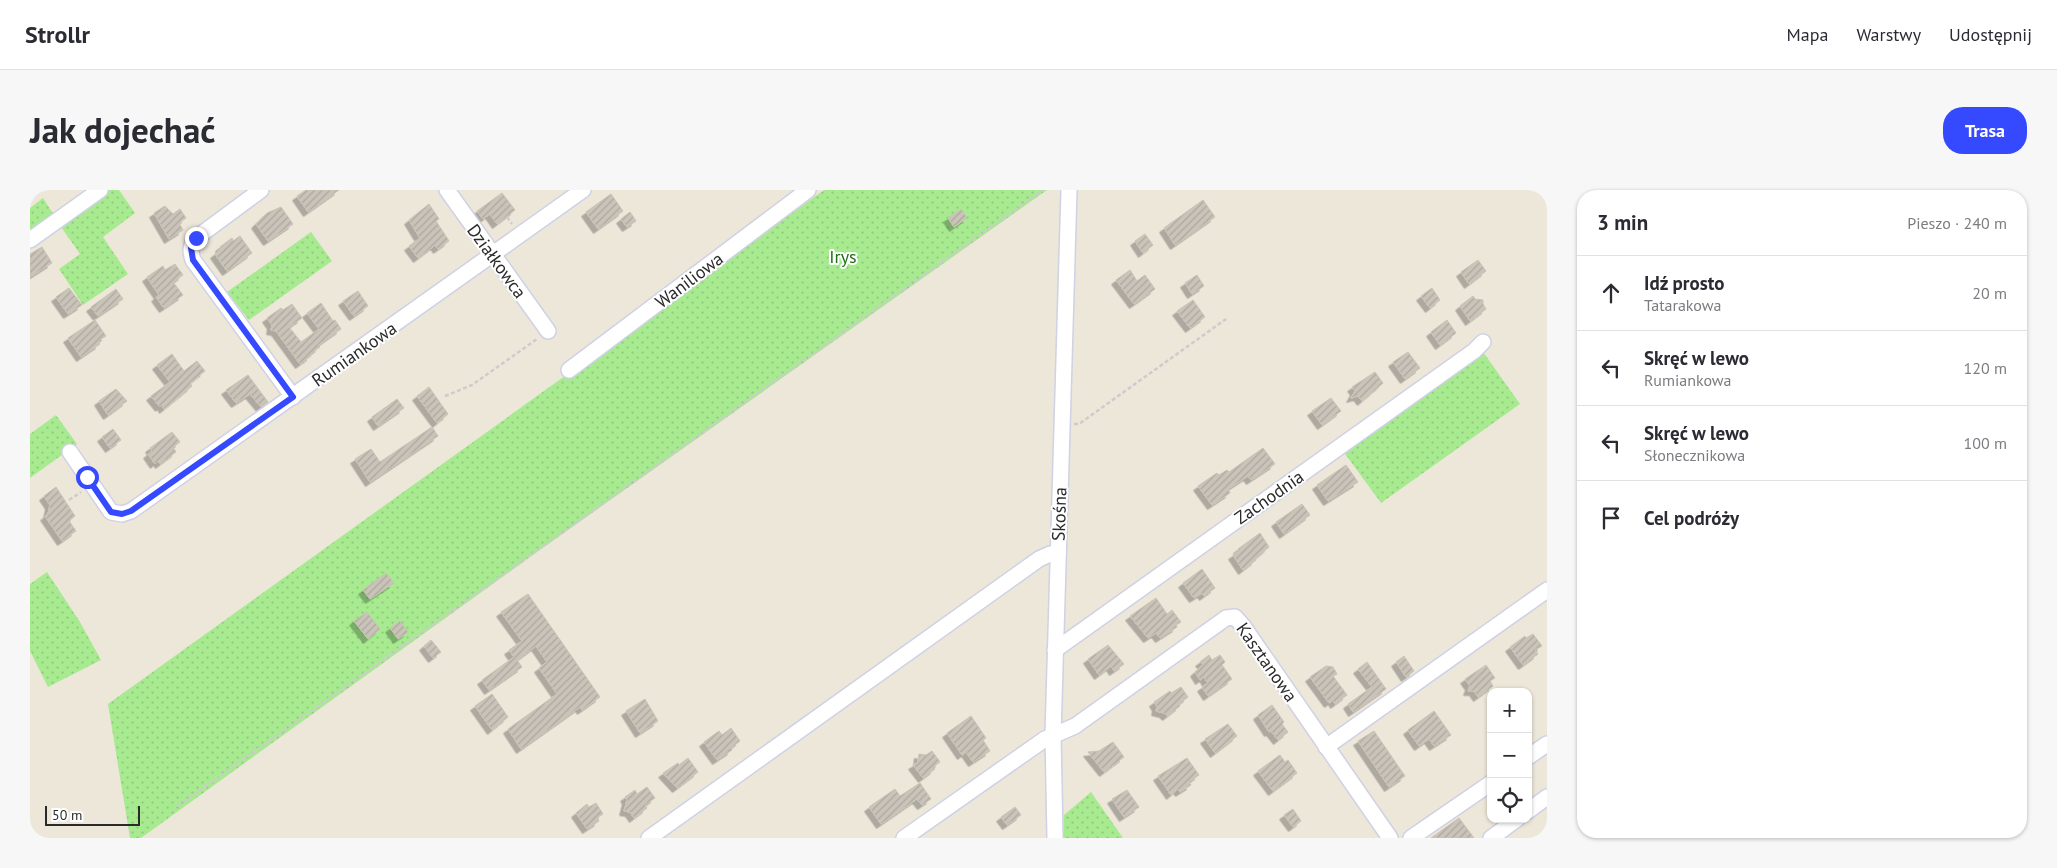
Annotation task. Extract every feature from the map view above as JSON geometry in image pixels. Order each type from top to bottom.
[{"type":"street","points":[[30,240],[100,190]]},
{"type":"street","points":[[261,190],[196,238],[191,248],[191,254],[193,260],[293,397]]},
{"type":"street","name":"Działkowca","points":[[447,190],[548,331]]},
{"type":"street","name":"Rumiankowa","points":[[70,452],[111,512],[122,514],[138,507],[583,190]]},
{"type":"street","name":"Waniliowa","points":[[569,370],[808,190]]},
{"type":"street","name":"Skośna","points":[[1055,838],[1053,735],[1069,190]]},
{"type":"street","name":"Zachodnia","points":[[1055,650],[1466,357],[1483,342]]},
{"type":"street","points":[[649,838],[1039,559],[1050,554],[1058,554]]},
{"type":"street","points":[[1326,747],[1547,590]]},
{"type":"street","name":"Kasztanowa","points":[[1053,735],[1075,726],[1226,618],[1235,617],[1390,838]]},
{"type":"street","points":[[904,838],[1053,735]]},
{"type":"street","points":[[1532,754],[1547,744]]},
{"type":"street","points":[[1411,838],[1487,786]]},
{"type":"street","points":[[1532,808],[1547,798]]},
{"type":"street","points":[[1491,838],[1512,823]]},
{"type":"path","points":[[178,806],[1043,190]]},
{"type":"path","points":[[1062,425],[1079,424],[1226,319]]},
{"type":"path","points":[[445,396],[472,385],[548,331]]},
{"type":"green space","points":[[106,190],[119,190],[135,213],[103,237],[128,274],[83,305],[59,269],[80,254],[59,224]]},
{"type":"green space","name":"Irys","points":[[824,190],[1047,190],[530,557],[141,838],[130,838],[108,704]]},
{"type":"green space","points":[[43,198],[56,218],[30,236],[30,208]]},
{"type":"green space","points":[[311,232],[332,261],[249,320],[227,292]]},
{"type":"green space","points":[[1481,349],[1520,404],[1381,503],[1343,451]]},
{"type":"green space","points":[[56,415],[77,444],[30,478],[30,434]]},
{"type":"green space","points":[[47,572],[80,622],[101,660],[48,687],[30,651],[30,584]]},
{"type":"green space","points":[[1091,792],[1123,838],[1063,838],[1064,815]]},
{"type":"building","points":[[306,190],[339,190],[308,212],[297,196]]},
{"type":"building","points":[[502,193],[515,210],[497,224],[490,214],[483,219],[477,211]]},
{"type":"building","points":[[611,194],[623,211],[598,229],[586,212]]},
{"type":"building","points":[[1203,200],[1215,217],[1175,245],[1164,228]]},
{"type":"building","points":[[429,204],[439,219],[436,221],[449,241],[438,249],[435,245],[418,258],[409,246],[420,238],[409,220]]},
{"type":"building","points":[[165,206],[173,214],[180,209],[186,218],[179,223],[183,230],[169,239],[154,213]]},
{"type":"building","points":[[281,207],[293,224],[268,241],[256,224],[267,213]]},
{"type":"building","points":[[961,209],[967,218],[954,227],[948,218]]},
{"type":"building","points":[[630,212],[636,221],[627,227],[621,219]]},
{"type":"building","points":[[1145,234],[1153,245],[1143,253],[1135,241]]},
{"type":"building","points":[[240,236],[252,253],[227,271],[215,254],[221,249],[220,247],[232,238],[233,241]]},
{"type":"building","points":[[42,247],[52,263],[30,277],[30,254]]},
{"type":"building","points":[[1478,260],[1486,271],[1469,284],[1461,272]]},
{"type":"building","points":[[175,264],[183,275],[173,282],[183,295],[164,308],[156,297],[159,295],[147,277],[163,266],[165,270]]},
{"type":"building","points":[[1130,270],[1137,281],[1145,275],[1155,289],[1134,304],[1116,280]]},
{"type":"building","points":[[1197,275],[1204,286],[1192,294],[1185,283]]},
{"type":"building","points":[[69,288],[82,305],[68,314],[56,297]]},
{"type":"building","points":[[1432,288],[1440,300],[1430,308],[1421,296]]},
{"type":"building","points":[[116,289],[123,299],[98,316],[91,307]]},
{"type":"building","points":[[358,291],[368,306],[354,316],[343,301]]},
{"type":"building","points":[[1473,296],[1475,299],[1483,300],[1486,309],[1470,321],[1460,306]]},
{"type":"building","points":[[1193,300],[1205,317],[1190,328],[1177,311]]},
{"type":"building","points":[[321,303],[341,329],[318,345],[320,347],[300,364],[276,331],[271,330],[272,325],[267,318],[281,308],[283,310],[292,304],[302,318],[289,327],[301,342],[319,329],[307,313]]},
{"type":"building","points":[[95,320],[106,336],[98,341],[100,344],[81,357],[68,338]]},
{"type":"building","points":[[1447,320],[1456,333],[1440,345],[1431,332]]},
{"type":"building","points":[[1408,352],[1420,368],[1405,379],[1393,362]]},
{"type":"building","points":[[172,354],[184,371],[197,361],[205,371],[190,383],[192,386],[164,409],[151,396],[170,382],[157,365]]},
{"type":"building","points":[[1375,372],[1383,383],[1362,401],[1358,396],[1351,398],[1355,391],[1352,387]]},
{"type":"building","points":[[248,375],[268,402],[261,407],[250,394],[236,403],[226,390]]},
{"type":"building","points":[[429,387],[448,414],[437,423],[417,396]]},
{"type":"building","points":[[116,389],[127,401],[108,415],[99,401]]},
{"type":"building","points":[[1331,398],[1341,411],[1322,425],[1312,411]]},
{"type":"building","points":[[397,399],[404,408],[378,426],[372,417]]},
{"type":"building","points":[[432,427],[438,436],[370,482],[355,459],[371,449],[380,462]]},
{"type":"building","points":[[113,429],[121,440],[110,448],[102,437]]},
{"type":"building","points":[[172,432],[180,442],[173,447],[176,452],[160,464],[158,461],[155,464],[148,454],[152,451],[150,448]]},
{"type":"building","points":[[1263,448],[1275,464],[1251,480],[1248,476],[1228,489],[1230,493],[1212,505],[1198,486],[1217,473],[1219,475],[1227,470],[1229,472]]},
{"type":"building","points":[[1346,465],[1358,482],[1328,501],[1317,485]]},
{"type":"building","points":[[56,487],[75,516],[69,521],[76,531],[62,541],[45,516],[48,514],[50,505],[44,496]]},
{"type":"building","points":[[1302,504],[1310,515],[1284,534],[1276,522]]},
{"type":"building","points":[[1260,533],[1269,547],[1243,570],[1233,555]]},
{"type":"building","points":[[1202,569],[1215,588],[1204,596],[1202,593],[1194,598],[1183,583]]},
{"type":"building","points":[[386,573],[394,583],[370,599],[363,590]]},
{"type":"building","points":[[528,594],[600,697],[582,710],[580,707],[521,749],[508,729],[557,694],[539,668],[547,662],[536,646],[517,660],[522,667],[489,690],[482,680],[514,657],[509,650],[522,641],[501,612]]},
{"type":"building","points":[[1156,598],[1167,614],[1172,610],[1181,622],[1176,625],[1177,627],[1160,638],[1156,633],[1148,638],[1130,616]]},
{"type":"building","points":[[367,612],[380,629],[368,639],[354,621]]},
{"type":"building","points":[[400,621],[408,632],[398,639],[390,628]]},
{"type":"building","points":[[1533,634],[1542,646],[1535,650],[1538,654],[1523,665],[1510,647],[1525,636],[1526,638]]},
{"type":"building","points":[[431,640],[441,652],[433,658],[424,646]]},
{"type":"building","points":[[1108,645],[1124,664],[1114,671],[1111,666],[1099,675],[1088,659]]},
{"type":"building","points":[[1209,655],[1212,660],[1220,655],[1225,662],[1222,665],[1232,679],[1208,696],[1202,687],[1208,683],[1204,677],[1200,680],[1195,672],[1203,665],[1200,662]]},
{"type":"building","points":[[1404,656],[1414,671],[1406,677],[1396,662]]},
{"type":"building","points":[[1367,662],[1386,689],[1353,712],[1348,704],[1372,687],[1358,669]]},
{"type":"building","points":[[1486,665],[1495,678],[1490,681],[1493,686],[1487,688],[1487,690],[1478,697],[1474,691],[1468,691],[1470,686],[1465,679]]},
{"type":"building","points":[[1326,666],[1333,667],[1337,674],[1333,676],[1347,695],[1335,704],[1333,700],[1329,703],[1310,677]]},
{"type":"building","points":[[1181,687],[1188,697],[1179,704],[1180,706],[1167,716],[1156,711],[1157,707],[1154,702],[1170,691],[1171,693]]},
{"type":"building","points":[[492,694],[508,717],[492,730],[475,706]]},
{"type":"building","points":[[645,699],[658,721],[640,733],[626,711]]},
{"type":"building","points":[[1272,705],[1284,722],[1282,724],[1288,732],[1278,740],[1271,731],[1269,732],[1258,715]]},
{"type":"building","points":[[1434,711],[1451,735],[1434,746],[1429,739],[1419,746],[1408,730]]},
{"type":"building","points":[[971,716],[986,738],[983,740],[990,751],[973,762],[966,752],[962,755],[947,733]]},
{"type":"building","points":[[1228,724],[1237,736],[1215,753],[1205,739]]},
{"type":"building","points":[[731,728],[740,741],[731,748],[732,750],[717,760],[704,742],[719,731],[722,735]]},
{"type":"building","points":[[1374,731],[1405,776],[1389,787],[1358,741]]},
{"type":"building","points":[[1113,742],[1124,757],[1104,772],[1088,752],[1099,751]]},
{"type":"building","points":[[932,751],[940,762],[933,767],[935,769],[923,778],[913,765],[918,762],[919,754],[926,755]]},
{"type":"building","points":[[1280,755],[1285,762],[1288,760],[1297,773],[1273,791],[1258,771]]},
{"type":"building","points":[[688,758],[698,772],[677,788],[663,773]]},
{"type":"building","points":[[1187,758],[1199,775],[1189,782],[1191,785],[1180,792],[1178,789],[1171,795],[1158,776]]},
{"type":"building","points":[[920,783],[931,799],[922,805],[917,799],[881,824],[869,807],[895,789],[900,796]]},
{"type":"building","points":[[647,787],[655,798],[645,805],[647,808],[634,818],[630,812],[624,811],[627,800],[625,797],[635,790],[637,794]]},
{"type":"building","points":[[1127,790],[1139,807],[1124,817],[1112,799]]},
{"type":"building","points":[[596,803],[603,814],[597,818],[599,821],[587,829],[576,813],[587,804],[589,807]]},
{"type":"building","points":[[1015,807],[1021,815],[1007,825],[1001,817]]},
{"type":"building","points":[[1293,809],[1301,821],[1293,827],[1284,815]]},
{"type":"building","points":[[1459,818],[1474,838],[1431,838]]},
{"type":"route","points":[[87,477],[111,512],[122,514],[131,511],[293,397],[193,260],[191,248],[196,238]]}]
